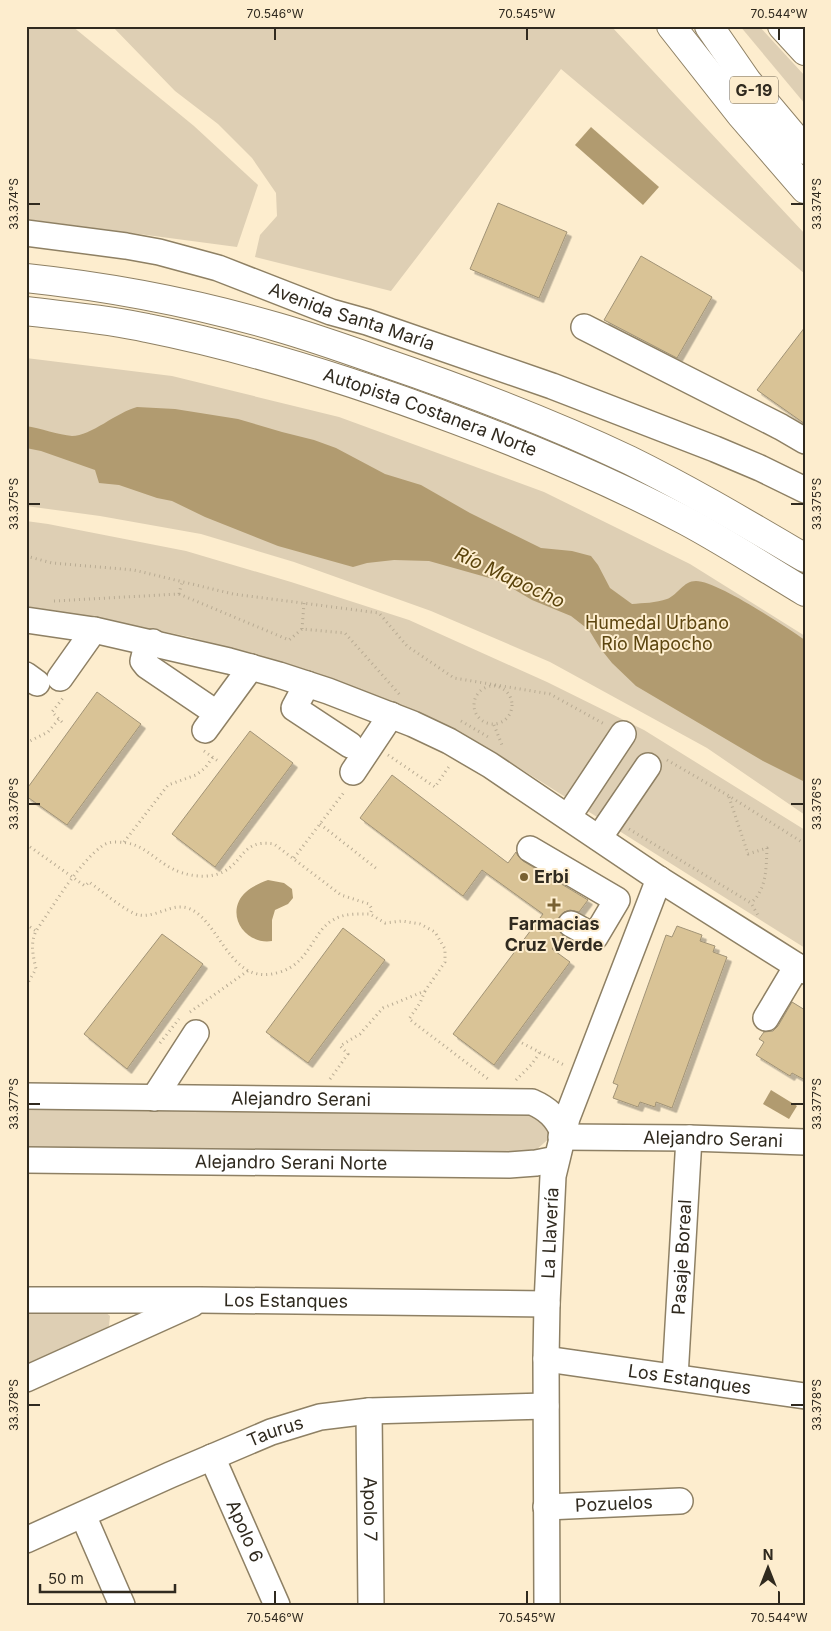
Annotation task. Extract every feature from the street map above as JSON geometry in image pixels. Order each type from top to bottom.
[{"type":"main road","points":[[651,26],[667,42],[714,79]]},
{"type":"main road","name":"G-19","points":[[671,26],[741,115],[805,189]]},
{"type":"main road","name":"G-19","points":[[709,26],[766,106],[805,150]]},
{"type":"main road","points":[[722,26],[729,56]]},
{"type":"main road","points":[[782,26],[805,52]]},
{"type":"main road","name":"Autopista Costanera Norte","points":[[26,278],[108,288],[218,311],[278,327],[399,367],[519,412],[629,461],[728,512],[805,558]]},
{"type":"main road","name":"Autopista Costanera Norte","points":[[26,311],[145,327],[217,344],[289,363],[426,408],[562,462],[655,506],[737,550],[805,592]]},
{"type":"street","name":"Avenida Santa María","points":[[26,233],[126,246],[166,254],[218,268],[248,278],[331,312],[367,322],[552,386],[760,468],[805,490]]},
{"type":"street","points":[[584,327],[805,441]]},
{"type":"street","name":"Avenida Santa María","points":[[669,432],[805,504]]},
{"type":"street","points":[[26,620],[94,630],[153,642],[251,667],[307,684],[396,705],[457,746],[490,765],[659,879],[801,969],[766,1018]]},
{"type":"street","points":[[41,679],[94,630]]},
{"type":"street","points":[[153,642],[145,653],[143,661],[205,718],[251,667]]},
{"type":"street","points":[[307,684],[294,708],[350,745]]},
{"type":"street","points":[[351,779],[396,705]]},
{"type":"street","points":[[568,817],[623,734]]},
{"type":"street","points":[[599,838],[656,762]]},
{"type":"street","points":[[530,850],[617,900],[595,937],[572,924]]},
{"type":"street","name":"La Llavería","points":[[547,1605],[546,1304],[551,1201],[560,1143],[582,1079],[659,879]]},
{"type":"street","points":[[607,916],[638,934]]},
{"type":"street","points":[[154,1098],[196,1033]]},
{"type":"street","name":"Alejandro Serani","points":[[26,1096],[532,1102],[559,1098],[571,1091],[582,1079]]},
{"type":"street","points":[[532,1102],[543,1106],[558,1121],[560,1143]]},
{"type":"street","name":"Alejandro Serani","points":[[560,1143],[689,1138],[805,1142]]},
{"type":"street","name":"Pasaje Boreal","points":[[675,1377],[689,1138]]},
{"type":"street","name":"Alejandro Serani Norte","points":[[26,1160],[509,1165],[536,1163],[560,1143]]},
{"type":"street","name":"Los Estanques","points":[[26,1300],[546,1304]]},
{"type":"street","points":[[114,1300],[121,1310],[123,1322],[119,1335],[115,1340]]},
{"type":"street","points":[[26,1379],[200,1300]]},
{"type":"street","name":"Los Estanques","points":[[546,1359],[805,1396]]},
{"type":"street","name":"Taurus","points":[[26,1540],[212,1457],[296,1423],[320,1417],[369,1411],[546,1406]]},
{"type":"street","name":"Apolo 7","points":[[369,1411],[371,1605]]},
{"type":"street","name":"Apolo 6","points":[[212,1457],[277,1605]]},
{"type":"street","name":"Pozuelos","points":[[546,1507],[680,1501]]},
{"type":"street","points":[[83,1515],[122,1605]]},
{"type":"path","points":[[26,556],[52,563],[134,570],[233,594],[379,612],[407,646],[454,678],[550,694],[623,734]]},
{"type":"path","points":[[179,594],[182,582]]},
{"type":"path","points":[[46,602],[179,594],[289,640],[302,629],[304,603]]},
{"type":"path","points":[[302,629],[345,633],[396,705]]},
{"type":"path","points":[[495,685],[506,692],[512,703],[510,715],[506,720],[494,725],[482,722],[474,705],[478,693],[482,689],[495,685]]},
{"type":"path","points":[[26,743],[48,732],[59,719]]},
{"type":"path","points":[[494,725],[502,745]]},
{"type":"path","points":[[383,751],[435,787],[455,758]]},
{"type":"path","points":[[124,842],[168,785],[196,775],[214,757]]},
{"type":"path","points":[[656,762],[729,796],[805,844]]},
{"type":"path","points":[[294,858],[351,779]]},
{"type":"path","points":[[729,796],[748,854],[767,848],[765,879],[759,896],[751,903]]},
{"type":"path","points":[[320,824],[378,869]]},
{"type":"path","points":[[26,986],[36,969],[32,949],[36,930],[91,856],[103,844],[111,842],[124,842],[143,848],[173,869],[191,875],[214,875],[232,868],[252,845],[262,842],[274,844],[341,895],[369,904],[372,909],[370,914]]},
{"type":"path","points":[[26,844],[85,886],[89,882],[138,916],[183,906],[196,912],[209,924],[225,951],[238,964],[252,973],[280,973],[293,966],[304,957],[332,920],[349,914],[370,914],[384,923],[402,921],[420,924],[435,932],[445,949],[445,962],[425,991],[409,1020],[488,1080]]},
{"type":"path","points":[[26,924],[36,930]]},
{"type":"path","points":[[160,1044],[176,1022],[249,970]]},
{"type":"path","points":[[320,1100],[328,1081],[348,1054],[340,1046],[360,1034],[383,1008],[425,991]]},
{"type":"path","points":[[522,1043],[540,1052],[582,1079]]},
{"type":"path","points":[[514,1082],[532,1064],[540,1052]]},
{"type":"green space","points":[[26,26],[72,26],[194,126],[258,185],[237,247],[26,219]]},
{"type":"green space","points":[[112,26],[611,26],[805,234],[805,274],[561,69],[391,291],[255,257],[260,235],[277,216],[276,193],[252,158],[218,124],[175,91]]},
{"type":"green space","points":[[740,26],[759,26],[805,76],[805,104]]},
{"type":"green space","name":"Humedal Urbano Río Mapocho","points":[[26,358],[172,376],[339,417],[544,492],[690,564],[805,636],[805,815],[707,748],[550,662],[431,611],[294,562],[201,534],[100,516],[26,506]]},
{"type":"green space","points":[[26,521],[186,551],[409,620],[547,682],[644,730],[805,830],[805,948],[494,752],[425,716],[310,672],[190,637],[26,606]]},
{"type":"green space","points":[[26,1102],[541,1110],[552,1136],[536,1150],[476,1159],[26,1156]]},
{"type":"green space","points":[[100,1308],[110,1316],[109,1326],[103,1331],[26,1364],[26,1309]]},
{"type":"water","points":[[591,127],[659,187],[643,205],[575,145]]},
{"type":"water","name":"Río Mapocho","points":[[137,407],[175,409],[238,419],[336,448],[385,474],[421,485],[470,513],[541,548],[572,551],[591,556],[610,588],[632,604],[667,599],[688,583],[696,581],[719,588],[734,596],[805,640],[805,782],[763,761],[636,686],[612,663],[589,630],[571,616],[532,600],[500,581],[429,561],[394,560],[367,563],[353,567],[278,546],[205,517],[172,501],[119,485],[99,483],[95,470],[41,451],[26,448],[26,426],[72,436],[79,435]]},
{"type":"water","points":[[268,880],[284,883],[292,889],[293,898],[288,904],[275,910],[272,920],[272,941],[264,941],[249,936],[243,930],[237,917],[237,909],[241,897],[247,891]]},
{"type":"water","points":[[771,1090],[797,1106],[789,1119],[763,1104]]},
{"type":"building","points":[[498,203],[567,232],[539,298],[470,269]]},
{"type":"building","points":[[641,256],[712,297],[677,358],[604,320]]},
{"type":"building","points":[[805,327],[805,424],[757,390]]},
{"type":"building","points":[[97,692],[141,724],[67,825],[26,796],[26,790]]},
{"type":"building","points":[[250,731],[293,763],[215,867],[172,834]]},
{"type":"building","points":[[392,775],[508,863],[516,852],[523,861],[588,900],[579,912],[570,910],[564,912],[559,917],[557,925],[563,935],[552,949],[570,962],[494,1065],[453,1034],[543,914],[482,870],[463,896],[360,818]]},
{"type":"building","points":[[677,926],[702,935],[700,941],[715,946],[713,952],[727,957],[672,1108],[656,1102],[655,1107],[640,1102],[638,1107],[613,1098],[618,1085],[613,1083],[666,935],[672,937]]},
{"type":"building","points":[[343,928],[385,960],[308,1063],[266,1032]]},
{"type":"building","points":[[162,934],[203,964],[127,1069],[84,1034]]},
{"type":"building","points":[[792,1002],[805,1010],[805,1080],[792,1073],[790,1076],[756,1055],[764,1042],[759,1039],[764,1032],[773,1031],[778,1026]]},
{"type":"place","name":"Erbi","points":[[524,877]]},
{"type":"place","name":"Farmacias Cruz Verde","points":[[554,905]]}]
